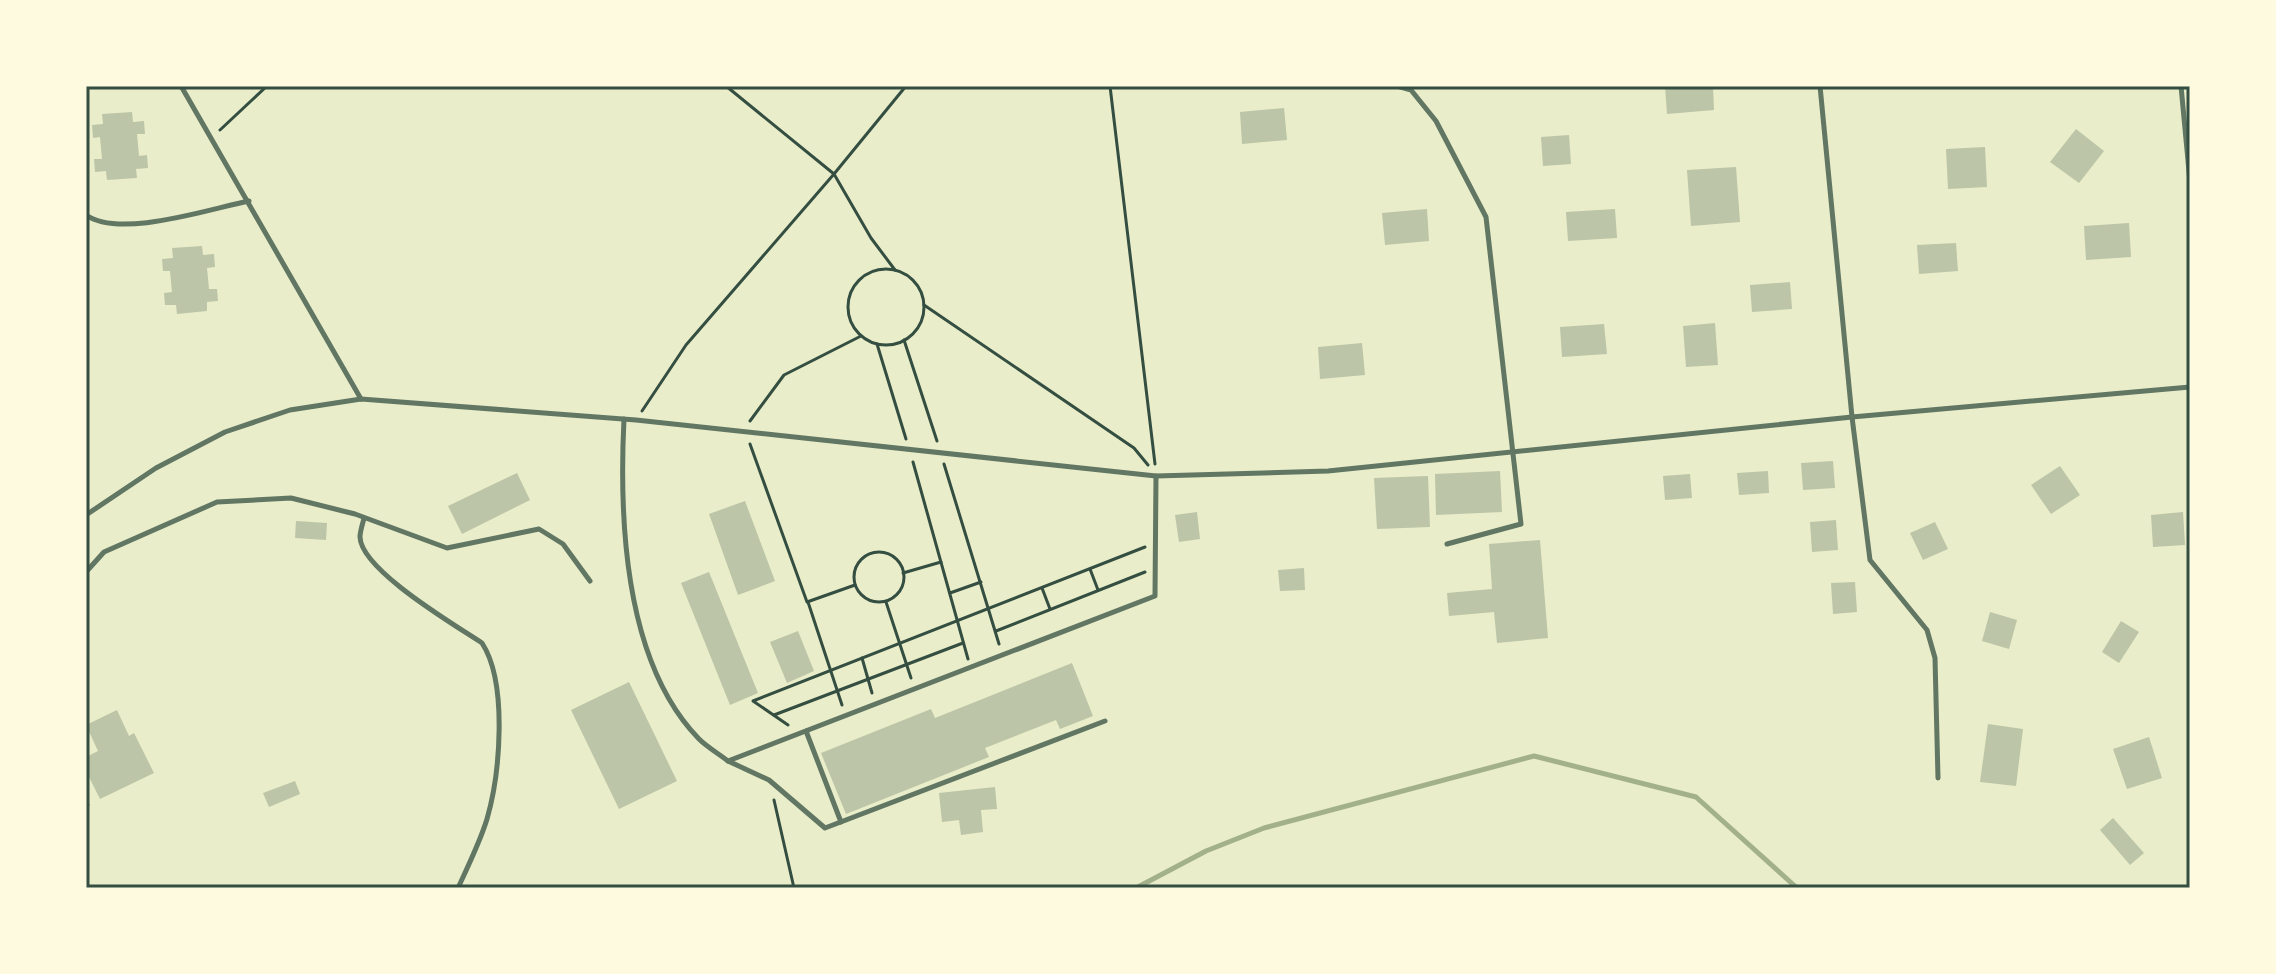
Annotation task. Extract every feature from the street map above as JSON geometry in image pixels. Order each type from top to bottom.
[{"type":"lane","points":[[181,86],[361,399]]},
{"type":"lane","points":[[1397,86],[1411,90],[1436,121],[1486,217],[1521,524],[1447,544]]},
{"type":"lane","points":[[1820,86],[1852,417],[1870,560],[1927,630],[1935,658],[1938,778]]},
{"type":"lane","points":[[2181,86],[2190,182]]},
{"type":"lane","points":[[86,215],[97,223],[145,223],[249,201]]},
{"type":"lane","points":[[86,515],[156,468],[225,432],[290,410],[361,399],[636,420],[1156,476],[1328,471],[1852,417],[2190,387]]},
{"type":"lane","points":[[624,419],[622,478],[631,581],[646,651],[670,698],[698,739],[728,761],[769,780],[825,828],[1105,721]]},
{"type":"lane","points":[[728,761],[1155,596],[1156,476]]},
{"type":"lane","points":[[86,572],[104,552],[217,502],[291,498],[364,518],[447,548],[539,529],[563,544],[590,581]]},
{"type":"lane","points":[[364,518],[360,538],[367,555],[388,577],[482,643],[492,658],[498,748],[487,819],[458,888]]},
{"type":"lane","points":[[803,732],[841,822]]},
{"type":"path","points":[[212,138],[267,86]]},
{"type":"path","points":[[726,86],[834,174],[871,238],[895,270],[914,281],[924,305],[1134,448],[1156,476]]},
{"type":"path","points":[[636,420],[686,345],[906,86]]},
{"type":"path","points":[[1110,86],[1156,476]]},
{"type":"path","points":[[895,270],[877,270],[865,275],[851,293],[850,319],[861,336],[877,344],[904,340],[918,327],[924,305]]},
{"type":"path","points":[[846,716],[746,434],[750,420],[784,375],[861,336]]},
{"type":"path","points":[[904,340],[1003,655]]},
{"type":"path","points":[[877,344],[970,668]]},
{"type":"path","points":[[803,732],[753,701],[1156,543]]},
{"type":"path","points":[[873,552],[889,554],[903,573],[902,587],[886,601],[871,600],[855,585],[855,568],[873,552]]},
{"type":"path","points":[[903,573],[941,562]]},
{"type":"path","points":[[996,631],[1156,567]]},
{"type":"path","points":[[1090,569],[1098,590]]},
{"type":"path","points":[[949,594],[981,582]]},
{"type":"path","points":[[807,602],[855,585]]},
{"type":"path","points":[[1042,588],[1050,609]]},
{"type":"path","points":[[886,601],[915,689]]},
{"type":"path","points":[[774,715],[963,643]]},
{"type":"path","points":[[862,658],[876,705]]},
{"type":"path","points":[[769,780],[794,888]]},
{"type":"building","points":[[1665,86],[1713,86],[1714,110],[1667,114]]},
{"type":"building","points":[[1284,108],[1287,140],[1242,144],[1240,112]]},
{"type":"building","points":[[132,112],[133,122],[144,121],[145,134],[137,134],[139,156],[147,155],[148,168],[136,169],[137,178],[107,180],[106,171],[95,172],[94,159],[102,159],[100,137],[93,138],[92,125],[103,124],[102,114]]},
{"type":"building","points":[[2076,129],[2104,151],[2079,183],[2050,162]]},
{"type":"building","points":[[1569,135],[1571,164],[1543,166],[1541,137]]},
{"type":"building","points":[[1985,147],[1987,187],[1948,189],[1946,149]]},
{"type":"building","points":[[1736,167],[1740,222],[1691,226],[1687,170]]},
{"type":"building","points":[[1427,209],[1429,241],[1385,245],[1382,213]]},
{"type":"building","points":[[1615,209],[1617,238],[1568,241],[1566,212]]},
{"type":"building","points":[[2129,223],[2131,257],[2086,260],[2084,226]]},
{"type":"building","points":[[1956,243],[1958,271],[1919,274],[1917,245]]},
{"type":"building","points":[[202,246],[203,255],[214,254],[215,267],[207,268],[209,289],[217,289],[218,301],[207,302],[207,311],[177,314],[176,305],[165,305],[164,293],[172,292],[170,271],[163,271],[162,259],[173,258],[172,248]]},
{"type":"building","points":[[1790,282],[1792,309],[1752,312],[1750,285]]},
{"type":"building","points":[[1715,323],[1718,365],[1686,367],[1683,326]]},
{"type":"building","points":[[1604,324],[1607,354],[1562,357],[1560,327]]},
{"type":"building","points":[[1362,343],[1365,375],[1320,379],[1318,347]]},
{"type":"building","points":[[1833,461],[1835,488],[1803,490],[1801,463]]},
{"type":"building","points":[[2060,466],[2080,495],[2051,514],[2031,485]]},
{"type":"building","points":[[1500,471],[1502,512],[1436,515],[1435,474]]},
{"type":"building","points":[[1768,471],[1769,493],[1739,495],[1737,473]]},
{"type":"building","points":[[517,473],[530,500],[462,534],[448,506]]},
{"type":"building","points":[[1690,474],[1692,498],[1665,500],[1663,476]]},
{"type":"building","points":[[1428,476],[1430,527],[1377,529],[1374,478]]},
{"type":"building","points":[[745,501],[775,581],[738,595],[709,514]]},
{"type":"building","points":[[1197,512],[1200,539],[1179,542],[1175,515]]},
{"type":"building","points":[[2183,512],[2185,545],[2153,547],[2151,515]]},
{"type":"building","points":[[1836,520],[1838,550],[1812,552],[1810,522]]},
{"type":"building","points":[[296,521],[327,523],[326,540],[295,538]]},
{"type":"building","points":[[1935,522],[1948,549],[1923,560],[1910,533]]},
{"type":"building","points":[[1540,540],[1548,638],[1497,643],[1494,612],[1449,616],[1447,593],[1492,589],[1489,544]]},
{"type":"building","points":[[1304,568],[1305,590],[1280,591],[1278,570]]},
{"type":"building","points":[[709,572],[758,693],[730,705],[681,583]]},
{"type":"building","points":[[1855,582],[1857,612],[1833,614],[1831,583]]},
{"type":"building","points":[[1990,612],[2017,620],[2009,649],[1982,641]]},
{"type":"building","points":[[2121,621],[2139,632],[2119,663],[2102,652]]},
{"type":"building","points":[[798,631],[814,671],[787,683],[770,642]]},
{"type":"building","points":[[1072,663],[1093,716],[1060,729],[1056,720],[985,748],[989,757],[846,814],[821,753],[931,709],[935,718]]},
{"type":"building","points":[[629,682],[677,781],[619,809],[571,710]]},
{"type":"building","points":[[117,710],[129,736],[134,733],[154,773],[100,799],[86,771],[86,757],[98,751],[86,725]]},
{"type":"building","points":[[1988,724],[2023,729],[2016,786],[1980,782]]},
{"type":"building","points":[[2149,737],[2162,778],[2127,789],[2113,749]]},
{"type":"building","points":[[295,781],[300,794],[269,807],[263,793]]},
{"type":"building","points":[[995,787],[997,809],[981,810],[983,832],[961,835],[959,820],[942,822],[939,793]]},
{"type":"building","points":[[2113,818],[2144,853],[2130,865],[2100,830]]},
{"type":"waterway","points":[[1136,888],[1206,851],[1264,828],[1534,756],[1696,797],[1797,888]]}]
